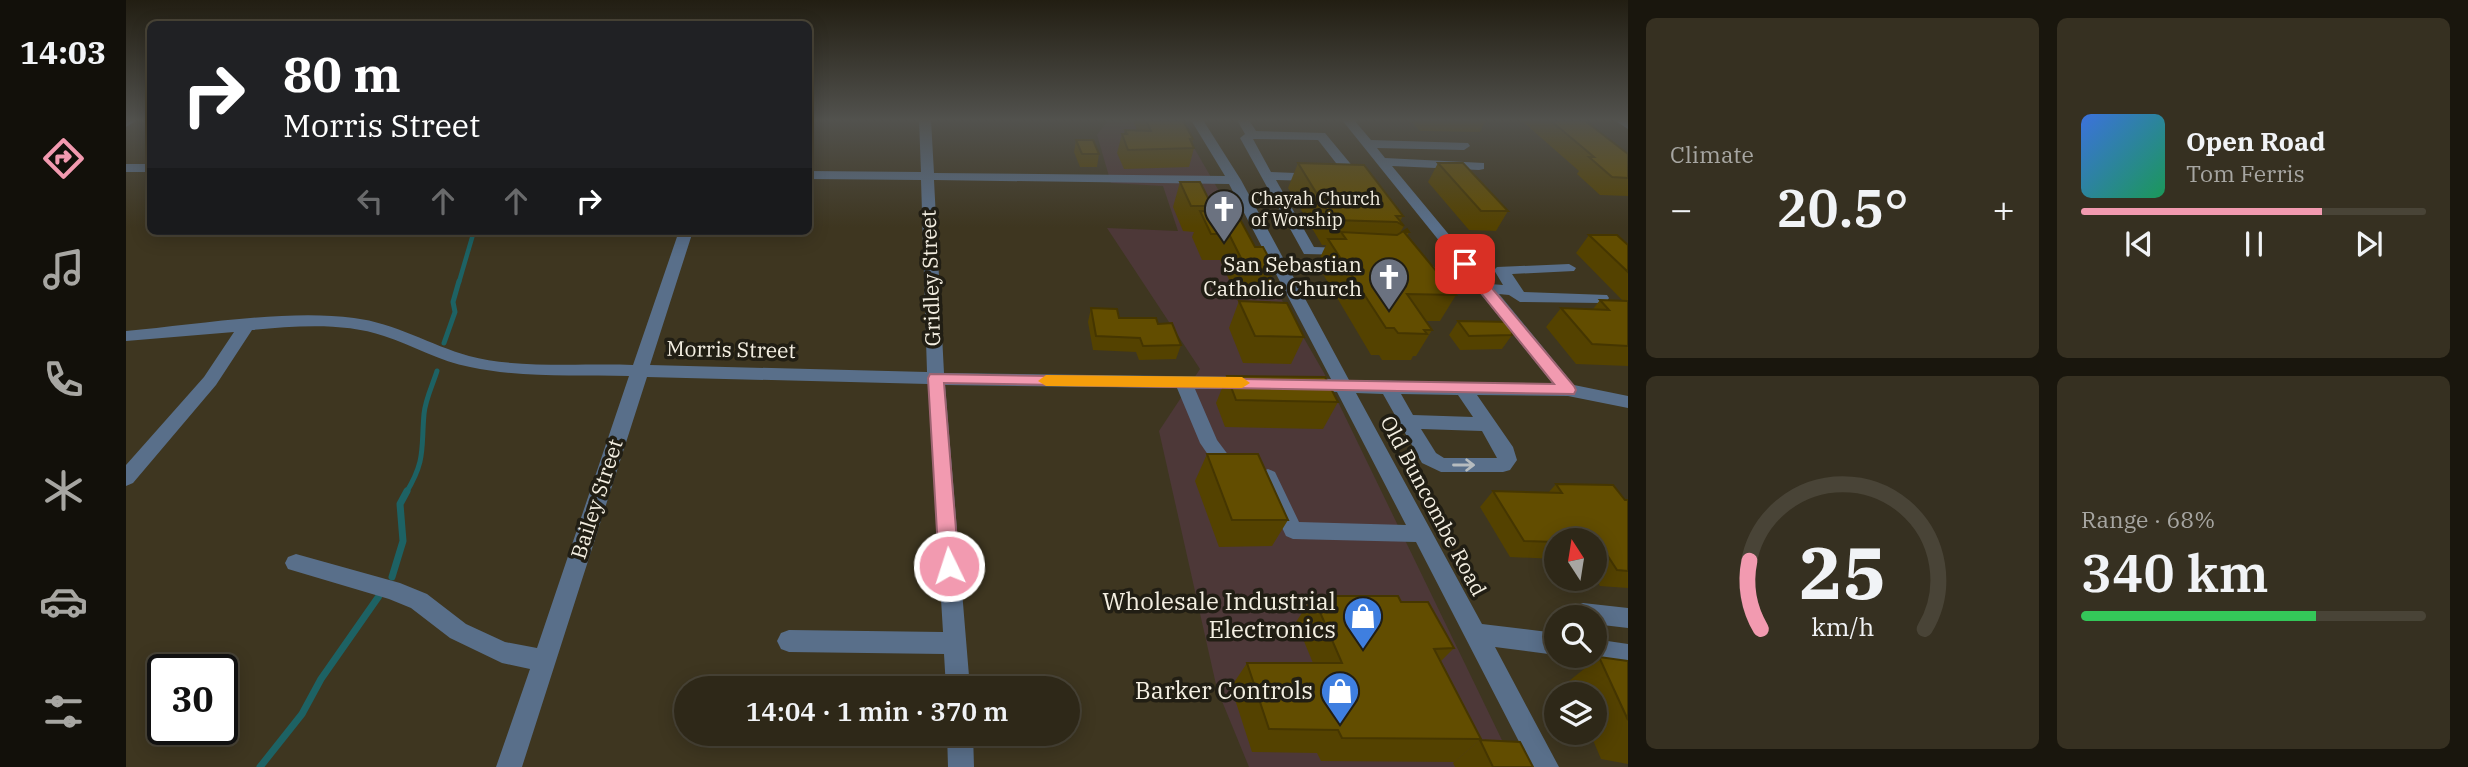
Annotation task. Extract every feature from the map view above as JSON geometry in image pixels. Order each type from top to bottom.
[{"type":"street","name":"Gridley Street","points":[[927,156],[936,378],[957,676]]},
{"type":"street","name":"Old Buncombe Road","points":[[1219,156],[1546,767]]},
{"type":"street","points":[[1257,156],[1309,251],[1359,253]]},
{"type":"street","points":[[1337,156],[1359,185]]},
{"type":"street","points":[[1377,156],[1568,390]]},
{"type":"street","points":[[1381,161],[1479,166]]},
{"type":"street","points":[[126,168],[147,169]]},
{"type":"street","points":[[812,175],[1234,180]]},
{"type":"street","points":[[1269,176],[1404,189]]},
{"type":"street","name":"Bailey Street","points":[[509,767],[685,235]]},
{"type":"street","points":[[1417,254],[1439,282],[1513,290]]},
{"type":"street","points":[[1569,268],[1502,270],[1520,297],[1601,298]]},
{"type":"street","name":"Morris Street","points":[[126,336],[300,321],[353,323],[388,331],[449,356],[477,363],[544,370],[1261,383]]},
{"type":"street","points":[[126,478],[210,381],[247,326]]},
{"type":"street","points":[[1183,382],[1209,443],[1224,463],[1262,464],[1293,530],[1423,534]]},
{"type":"street","points":[[1285,383],[1388,388],[1568,390],[1628,401]]},
{"type":"street","points":[[1388,388],[1429,458],[1441,465],[1503,465],[1507,460],[1506,452],[1463,388]]},
{"type":"street","points":[[1409,422],[1487,424]]},
{"type":"street","points":[[296,563],[392,590],[419,601],[458,631],[480,642],[502,652],[544,661]]},
{"type":"street","points":[[1607,616],[1628,618]]},
{"type":"street","points":[[1476,634],[1544,642]]},
{"type":"street","points":[[789,642],[955,643]]},
{"type":"street","points":[[1607,650],[1628,655]]},
{"type":"street","points":[[960,746],[961,767]]},
{"type":"shaded area","points":[[1103,156],[1199,156],[1324,373],[1515,767],[1249,767],[1217,689],[1159,431],[1200,369],[1107,228],[1178,231],[1163,186],[1111,183]]},
{"type":"building","points":[[1628,156],[1628,178],[1612,177],[1589,157]]},
{"type":"building","points":[[1298,163],[1364,165],[1403,216],[1396,216],[1404,226],[1397,222],[1333,220]]},
{"type":"building","points":[[1438,163],[1463,163],[1508,211],[1481,211]]},
{"type":"building","points":[[1180,182],[1200,182],[1212,206],[1191,206]]},
{"type":"building","points":[[1200,211],[1236,212],[1255,247],[1263,247],[1275,269],[1246,268],[1229,234],[1211,234]]},
{"type":"building","points":[[1407,229],[1409,232],[1404,232],[1456,295],[1407,294],[1432,330],[1424,330],[1427,334],[1398,333],[1394,328],[1386,328],[1328,239],[1346,239],[1341,232],[1397,235]]},
{"type":"building","points":[[1589,235],[1617,235],[1628,245],[1628,272]]},
{"type":"building","points":[[1600,300],[1628,301],[1628,346],[1592,344],[1561,308],[1609,310]]},
{"type":"building","points":[[1239,301],[1287,303],[1304,337],[1255,336]]},
{"type":"building","points":[[1091,308],[1117,309],[1119,318],[1156,318],[1158,324],[1172,323],[1181,345],[1143,346],[1140,338],[1096,336]]},
{"type":"building","points":[[1458,321],[1512,322],[1512,335],[1469,336]]},
{"type":"building","points":[[1227,376],[1325,377],[1338,402],[1236,400]]},
{"type":"building","points":[[1207,454],[1258,454],[1288,520],[1232,520]]},
{"type":"building","points":[[1556,484],[1613,485],[1625,500],[1628,500],[1628,571],[1617,570],[1607,555],[1607,528],[1544,528],[1544,542],[1524,541],[1493,491],[1562,493]]},
{"type":"building","points":[[1313,596],[1398,596],[1401,602],[1428,602],[1454,648],[1434,649],[1481,739],[1342,738],[1338,730],[1269,729],[1247,663],[1342,663]]},
{"type":"building","points":[[1607,658],[1628,661],[1628,720],[1604,668],[1607,668]]},
{"type":"building","points":[[1480,740],[1520,742],[1533,767],[1493,767]]},
{"type":"waterway","points":[[459,282],[473,235]]},
{"type":"waterway","points":[[444,343],[455,312],[453,302],[459,281]]},
{"type":"waterway","points":[[406,493],[420,463],[427,398],[437,371]]},
{"type":"waterway","points":[[392,577],[403,541],[400,504],[407,491]]},
{"type":"waterway","points":[[260,767],[302,714],[321,679],[379,596]]},
{"type":"slow traffic","points":[[1046,381],[1242,383]]},
{"type":"place","name":"Chayah Church of Worship","points":[[1224,243]]},
{"type":"place","name":"San Sebastian Catholic Church","points":[[1389,311]]},
{"type":"place","name":"Wholesale Industrial Electronics","points":[[1363,650]]},
{"type":"place","name":"Barker Controls","points":[[1340,725]]},
{"type":"route","points":[[949,566],[936,378],[1568,390],[1465,264]]}]
